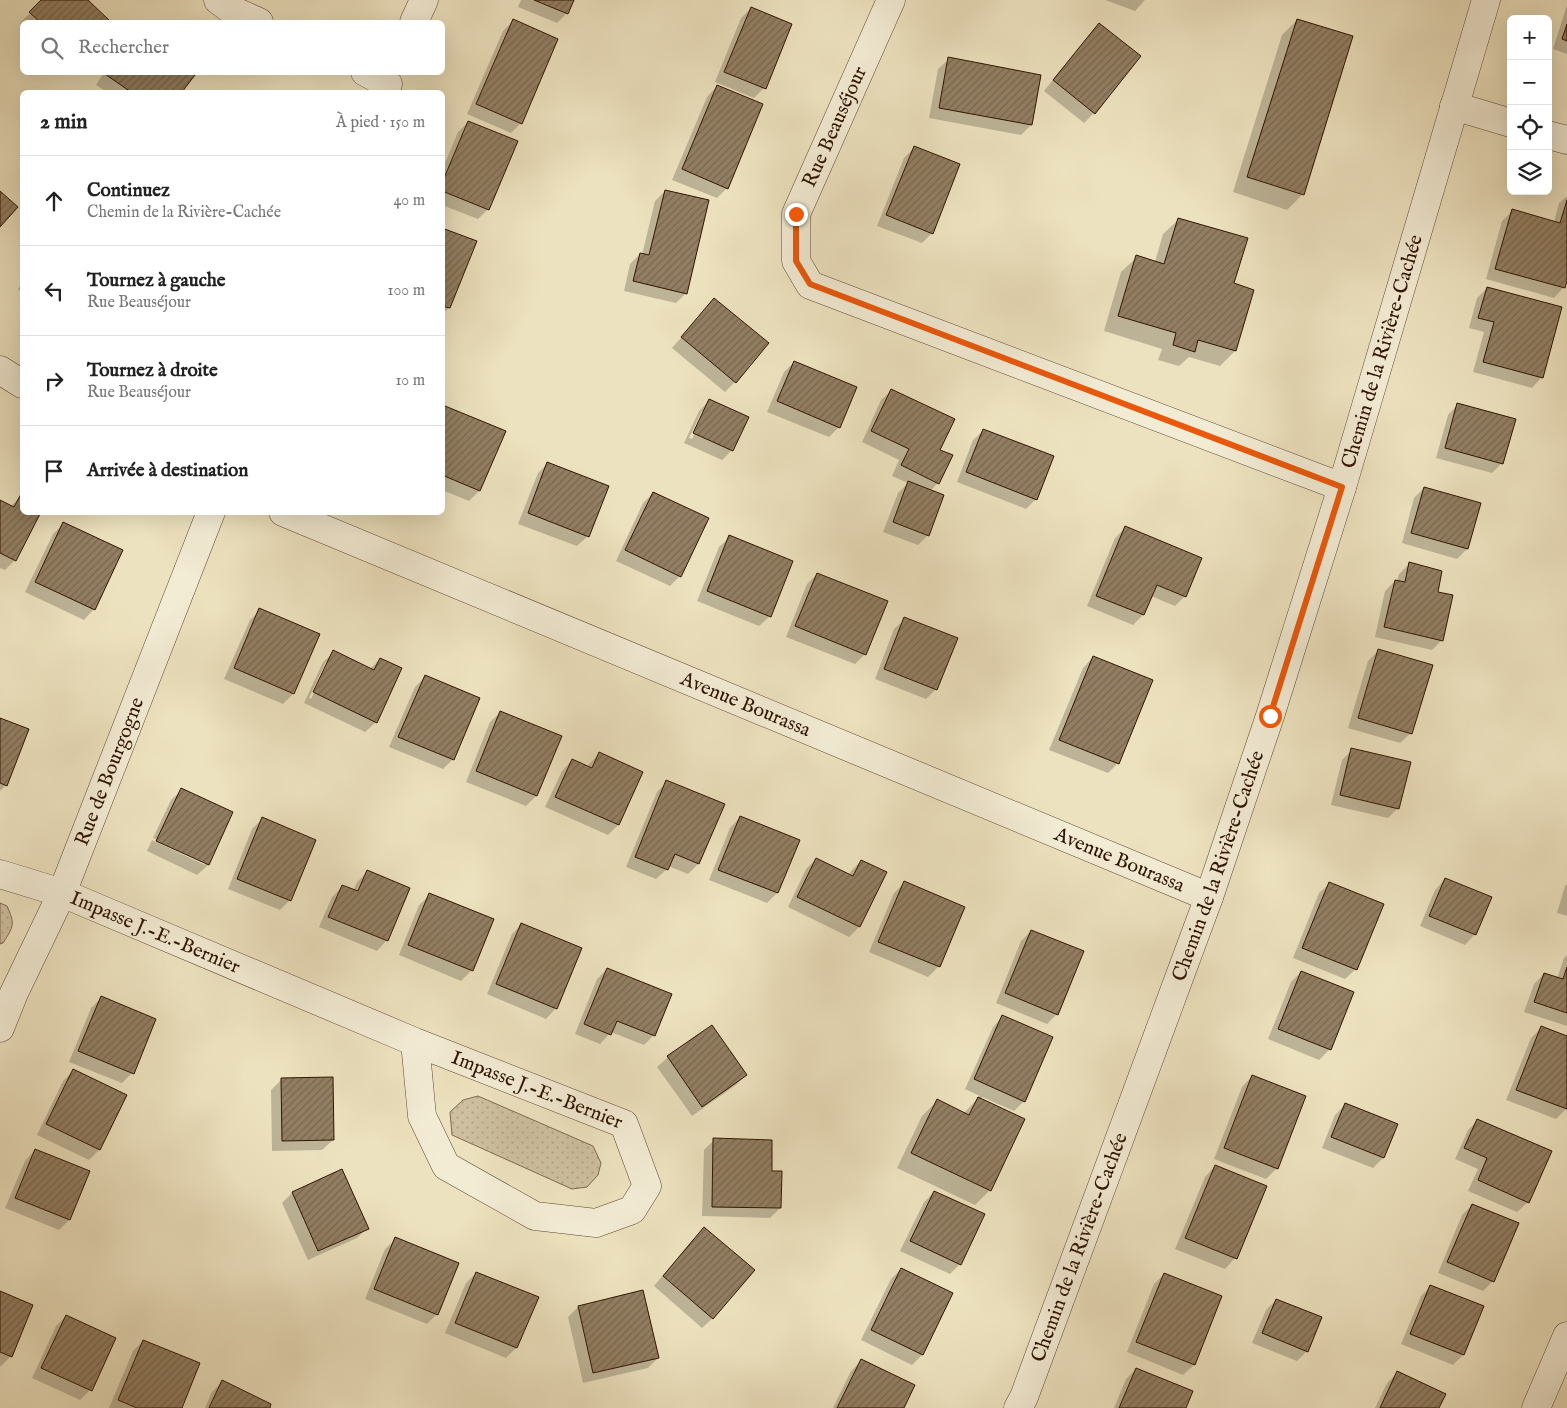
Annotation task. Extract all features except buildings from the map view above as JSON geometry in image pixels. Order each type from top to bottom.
[{"type":"street","points":[[218,0],[230,9],[255,20]]},
{"type":"street","points":[[415,20],[424,0]]},
{"type":"street","name":"Rue Beauséjour","points":[[891,0],[796,214],[796,261],[810,284],[1342,487]]},
{"type":"street","name":"Chemin de la Rivière-Cachée","points":[[1018,1408],[1024,1397],[1209,897],[1270,716],[1342,487],[1486,0]]},
{"type":"street","points":[[1454,106],[1507,122]]},
{"type":"street","points":[[1552,136],[1567,140]]},
{"type":"street","points":[[0,370],[20,383]]},
{"type":"street","name":"Rue de Bourgogne","points":[[0,1028],[7,990],[62,893],[210,515]]},
{"type":"street","name":"Avenue Bourassa","points":[[290,515],[1209,897]]},
{"type":"street","name":"Impasse J.-E.-Bernier","points":[[0,874],[62,893],[415,1042],[624,1124],[647,1186],[632,1210],[596,1223],[535,1216],[446,1166],[422,1116],[415,1042]]},
{"type":"street","points":[[1536,1408],[1567,1336]]},
{"type":"shaded area","points":[[0,903],[7,906],[12,925],[3,943],[0,944]]},
{"type":"shaded area","points":[[478,1096],[593,1146],[601,1163],[598,1175],[587,1187],[572,1189],[452,1135],[450,1112],[463,1100]]},
{"type":"route","points":[[796,214],[796,261],[810,284],[1342,487],[1270,716]]}]
